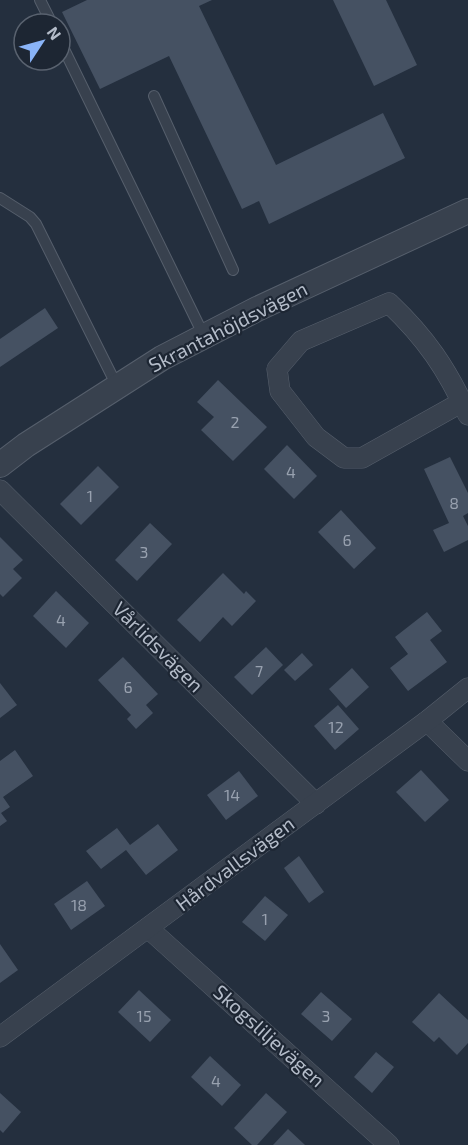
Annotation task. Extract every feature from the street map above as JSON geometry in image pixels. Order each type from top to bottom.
[{"type":"street","name":"Skrantahöjdsvägen","points":[[0,465],[26,445],[162,358],[468,210]]},
{"type":"street","points":[[390,303],[422,336],[441,362],[465,408],[362,458],[344,458],[316,437],[280,391],[277,369],[302,341],[390,303]]},
{"type":"street","name":"Vårlidsvägen","points":[[0,490],[316,804]]},
{"type":"street","name":"Hårdvallsvägen","points":[[0,1037],[428,721],[468,688]]},
{"type":"street","points":[[428,721],[468,761]]},
{"type":"street","name":"Skogsliljevägen","points":[[148,928],[389,1145]]},
{"type":"lane","points":[[72,66],[204,336]]},
{"type":"lane","points":[[154,96],[233,270]]},
{"type":"lane","points":[[0,198],[30,217],[36,224],[117,387]]},
{"type":"building","points":[[87,0],[212,0],[199,6],[276,165],[383,113],[405,158],[269,224],[259,201],[242,209],[169,56],[100,89],[72,32],[72,12],[62,12]]},
{"type":"building","points":[[333,0],[386,0],[417,65],[374,86]]},
{"type":"building","points":[[45,308],[58,328],[0,367],[0,339]]},
{"type":"building","points":[[218,380],[267,427],[233,461],[201,430],[214,417],[197,402]]},
{"type":"building","points":[[287,445],[317,476],[294,499],[264,469]]},
{"type":"building","points":[[450,457],[468,493],[468,513],[463,516],[468,526],[468,540],[444,552],[433,530],[449,523],[424,469]]},
{"type":"building","points":[[98,466],[119,487],[81,525],[60,504]]},
{"type":"building","points":[[341,510],[376,548],[354,569],[318,532]]},
{"type":"building","points":[[150,523],[172,544],[137,581],[115,560]]},
{"type":"building","points":[[0,537],[23,560],[13,569],[22,578],[3,597],[0,594]]},
{"type":"building","points":[[223,573],[244,594],[246,591],[256,601],[232,626],[223,617],[200,642],[177,620]]},
{"type":"building","points":[[56,591],[89,623],[66,648],[33,616]]},
{"type":"building","points":[[427,612],[442,631],[430,640],[447,662],[408,691],[390,668],[408,654],[395,637]]},
{"type":"building","points":[[266,647],[283,665],[252,695],[234,677]]},
{"type":"building","points":[[302,653],[313,665],[295,681],[284,670]]},
{"type":"building","points":[[123,657],[158,694],[146,705],[153,713],[136,729],[127,719],[131,715],[98,680]]},
{"type":"building","points":[[352,668],[369,687],[346,708],[329,689]]},
{"type":"building","points":[[0,683],[17,705],[0,718]]},
{"type":"building","points":[[338,705],[359,729],[335,750],[314,726]]},
{"type":"building","points":[[15,750],[33,776],[3,797],[10,807],[1,813],[7,821],[0,826],[0,761]]},
{"type":"building","points":[[421,770],[449,800],[425,822],[396,792]]},
{"type":"building","points":[[239,771],[258,796],[226,820],[207,795]]},
{"type":"building","points":[[158,824],[178,850],[146,875],[126,850],[101,869],[86,851],[117,828],[130,845]]},
{"type":"building","points":[[299,856],[324,892],[309,903],[284,868]]},
{"type":"building","points":[[87,881],[105,906],[71,930],[54,904]]},
{"type":"building","points":[[265,896],[288,915],[265,941],[242,922]]},
{"type":"building","points":[[0,944],[18,970],[0,983]]},
{"type":"building","points":[[139,990],[171,1020],[150,1042],[118,1012]]},
{"type":"building","points":[[321,992],[352,1019],[332,1041],[301,1014]]},
{"type":"building","points":[[439,993],[468,1020],[468,1043],[457,1055],[439,1037],[434,1042],[412,1022]]},
{"type":"building","points":[[376,1052],[394,1067],[372,1093],[354,1077]]},
{"type":"building","points":[[210,1056],[241,1085],[222,1106],[191,1077]]},
{"type":"building","points":[[0,1093],[21,1112],[3,1133],[0,1130]]},
{"type":"building","points":[[266,1093],[287,1112],[257,1145],[252,1145],[234,1128]]},
{"type":"building","points":[[288,1129],[305,1145],[273,1145]]}]
